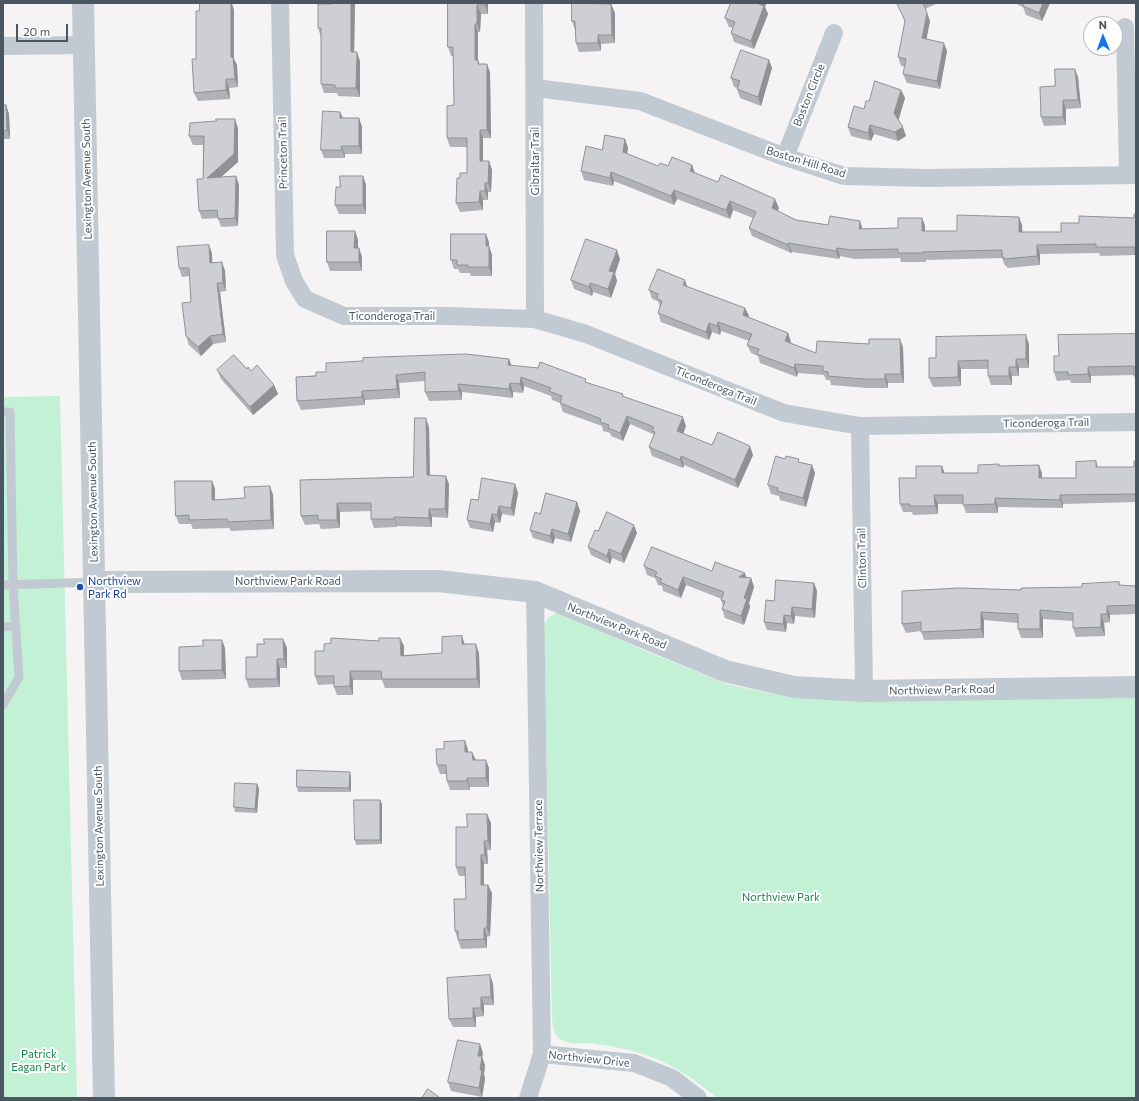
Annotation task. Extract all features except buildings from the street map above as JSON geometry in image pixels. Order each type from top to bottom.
[{"type":"street","name":"Lexington Avenue South","points":[[83,3],[104,1098]]},
{"type":"street","name":"Princeton Trail","points":[[280,3],[285,255],[294,280],[305,299]]},
{"type":"street","name":"Gibraltar Trail","points":[[534,3],[535,319]]},
{"type":"street","points":[[1125,27],[1132,175]]},
{"type":"street","name":"Boston Circle","points":[[785,157],[834,33]]},
{"type":"street","points":[[3,46],[84,45]]},
{"type":"street","name":"Boston Hill Road","points":[[535,88],[640,101],[785,157],[844,176],[927,178],[1132,175]]},
{"type":"street","name":"Ticonderoga Trail","points":[[305,299],[344,316],[447,316],[535,319],[586,334],[784,413],[860,426],[1136,422]]},
{"type":"street","name":"Clinton Trail","points":[[860,426],[864,691]]},
{"type":"street","name":"Northview Park Road","points":[[95,582],[438,581],[535,592],[725,671],[794,687],[864,691],[1136,687]]},
{"type":"street","name":"Northview Terrace","points":[[528,1098],[542,1054],[535,592]]},
{"type":"street","name":"Northview Drive","points":[[542,1054],[634,1063],[672,1078],[698,1098]]},
{"type":"lane","points":[[3,412],[10,412],[14,585],[19,677],[3,706]]},
{"type":"lane","points":[[3,585],[95,582]]},
{"type":"lane","points":[[3,627],[16,626]]},
{"type":"green space","name":"Patrick Eagan Park","points":[[60,396],[77,1098],[3,1098],[3,397]]},
{"type":"green space","name":"Northview Park","points":[[561,612],[643,650],[727,684],[788,697],[883,700],[1136,696],[1136,1098],[717,1098],[679,1070],[654,1058],[625,1049],[593,1043],[568,1043],[559,1038],[555,1033],[552,1018],[544,625],[551,616]]},
{"type":"place","name":"Northview Park Rd","points":[[80,587]]}]
